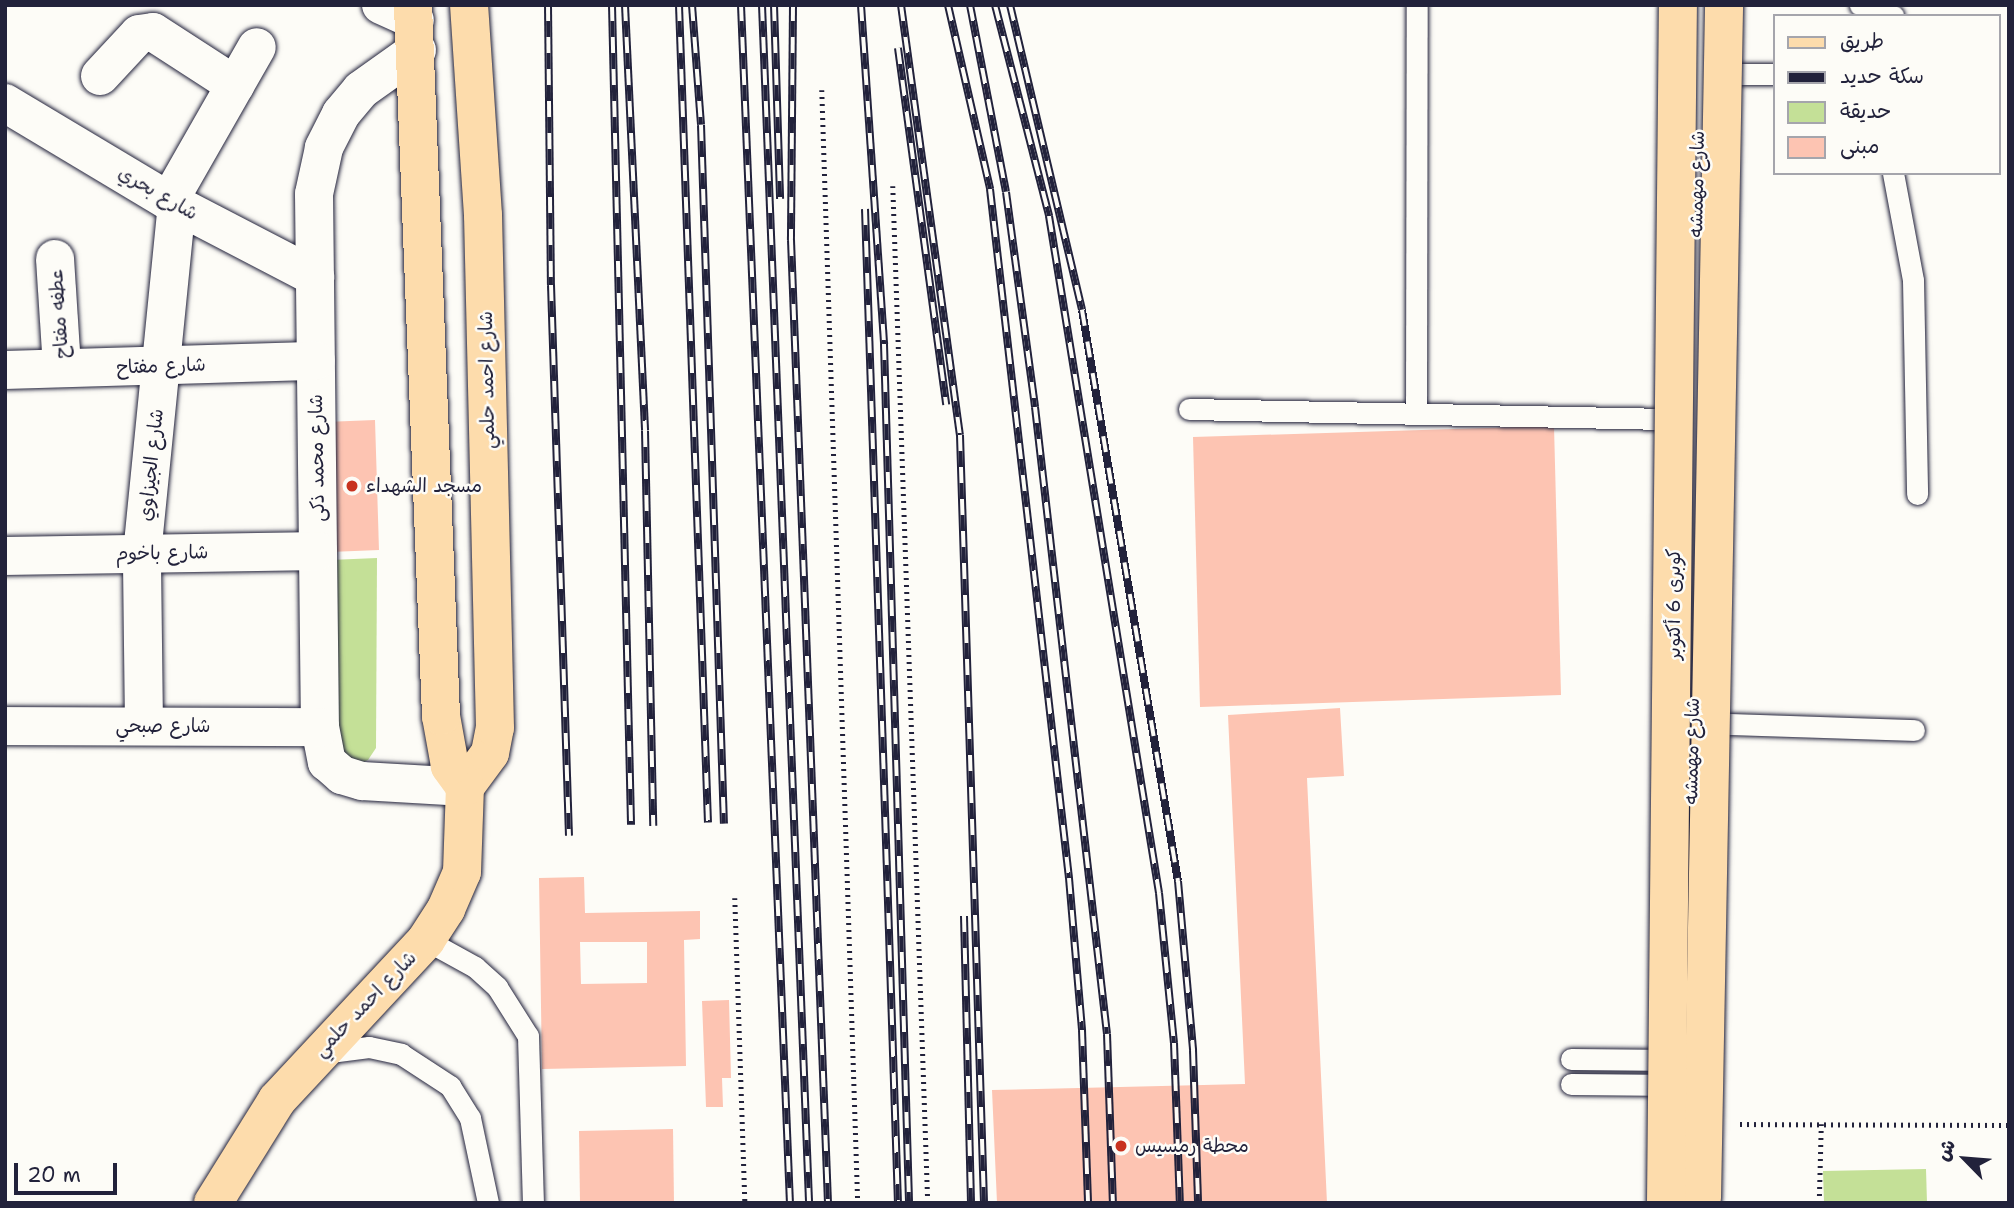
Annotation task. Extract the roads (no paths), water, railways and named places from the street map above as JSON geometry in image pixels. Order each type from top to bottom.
[{"type":"main road","name":"شارع احمد حلمي","points":[[213,1203],[255,1129],[317,1054],[426,940],[446,909],[462,872],[465,787],[490,753],[495,728],[483,215],[469,5]]},
{"type":"main road","name":"كوبرى 6 أكتوبر","points":[[1678,5],[1685,1201]]},
{"type":"main road","name":"كوبرى 6 أكتوبر","points":[[1685,1201],[1724,5]]},
{"type":"main road","points":[[407,20],[424,215],[441,716],[450,766],[465,787]]},
{"type":"main road","points":[[424,215],[483,215]]},
{"type":"street","name":"شارع مهمشه","points":[[1685,1201],[1699,5]]},
{"type":"street","name":"شارع محمد ذكى","points":[[407,20],[324,148],[314,194],[320,727],[327,762],[342,775],[362,781],[465,787]]},
{"type":"street","points":[[100,76],[138,34],[153,32],[235,85]]},
{"type":"street","name":"شارع الجيزاوي","points":[[144,726],[142,554],[161,366],[173,203],[257,47]]},
{"type":"street","name":"شارع بحري","points":[[5,103],[173,203],[315,277]]},
{"type":"street","name":"عطفه مفتاح","points":[[55,259],[62,368]]},
{"type":"street","name":"شارع مفتاح","points":[[5,370],[316,361]]},
{"type":"street","name":"شارع باخوم","points":[[5,556],[318,551]]},
{"type":"street","name":"شارع صبحي","points":[[5,726],[320,727]]},
{"type":"lane","points":[[1416,414],[1417,5]]},
{"type":"lane","points":[[1860,5],[1888,10],[1891,14]]},
{"type":"lane","points":[[1699,74],[1772,74]]},
{"type":"lane","points":[[1893,175],[1913,280],[1917,494]]},
{"type":"lane","points":[[1189,410],[1694,419]]},
{"type":"lane","points":[[1692,723],[1914,730]]},
{"type":"lane","points":[[426,940],[475,967],[497,986],[528,1036],[533,1203]]},
{"type":"lane","points":[[317,1054],[369,1047],[401,1054],[450,1086],[470,1118],[488,1203]]},
{"type":"lane","points":[[1571,1059],[1686,1072]]},
{"type":"lane","points":[[1571,1084],[1686,1072]]},
{"type":"railway","points":[[548,5],[551,285],[569,836]]},
{"type":"railway","points":[[612,5],[631,825]]},
{"type":"railway","points":[[625,5],[645,431],[653,826]]},
{"type":"railway","points":[[679,5],[708,822]]},
{"type":"railway","points":[[692,5],[701,125],[724,824]]},
{"type":"railway","points":[[741,5],[790,1203]]},
{"type":"railway","points":[[762,5],[809,1203]]},
{"type":"railway","points":[[774,5],[780,199]]},
{"type":"railway","points":[[793,5],[791,240],[828,1203]]},
{"type":"railway","points":[[861,5],[884,344],[909,1203]]},
{"type":"railway","points":[[901,5],[960,435],[984,1203]]},
{"type":"railway","points":[[948,5],[990,189],[1069,878],[1082,1030],[1088,1203]]},
{"type":"railway","points":[[970,5],[1006,192],[1035,407],[1107,1034],[1113,1203]]},
{"type":"railway","points":[[995,5],[1049,216],[1159,893],[1174,1043],[1180,1203]]},
{"type":"railway","points":[[1010,5],[1082,310],[1178,881],[1193,1050],[1198,1203]]},
{"type":"railway","points":[[898,48],[946,405]]},
{"type":"railway","points":[[865,209],[898,1203]]},
{"type":"railway","points":[[964,916],[971,1203]]},
{"type":"place","name":"مسجد الشهداء","points":[[352,486]]},
{"type":"place","name":"محطة رمسيس","points":[[1121,1146]]}]
